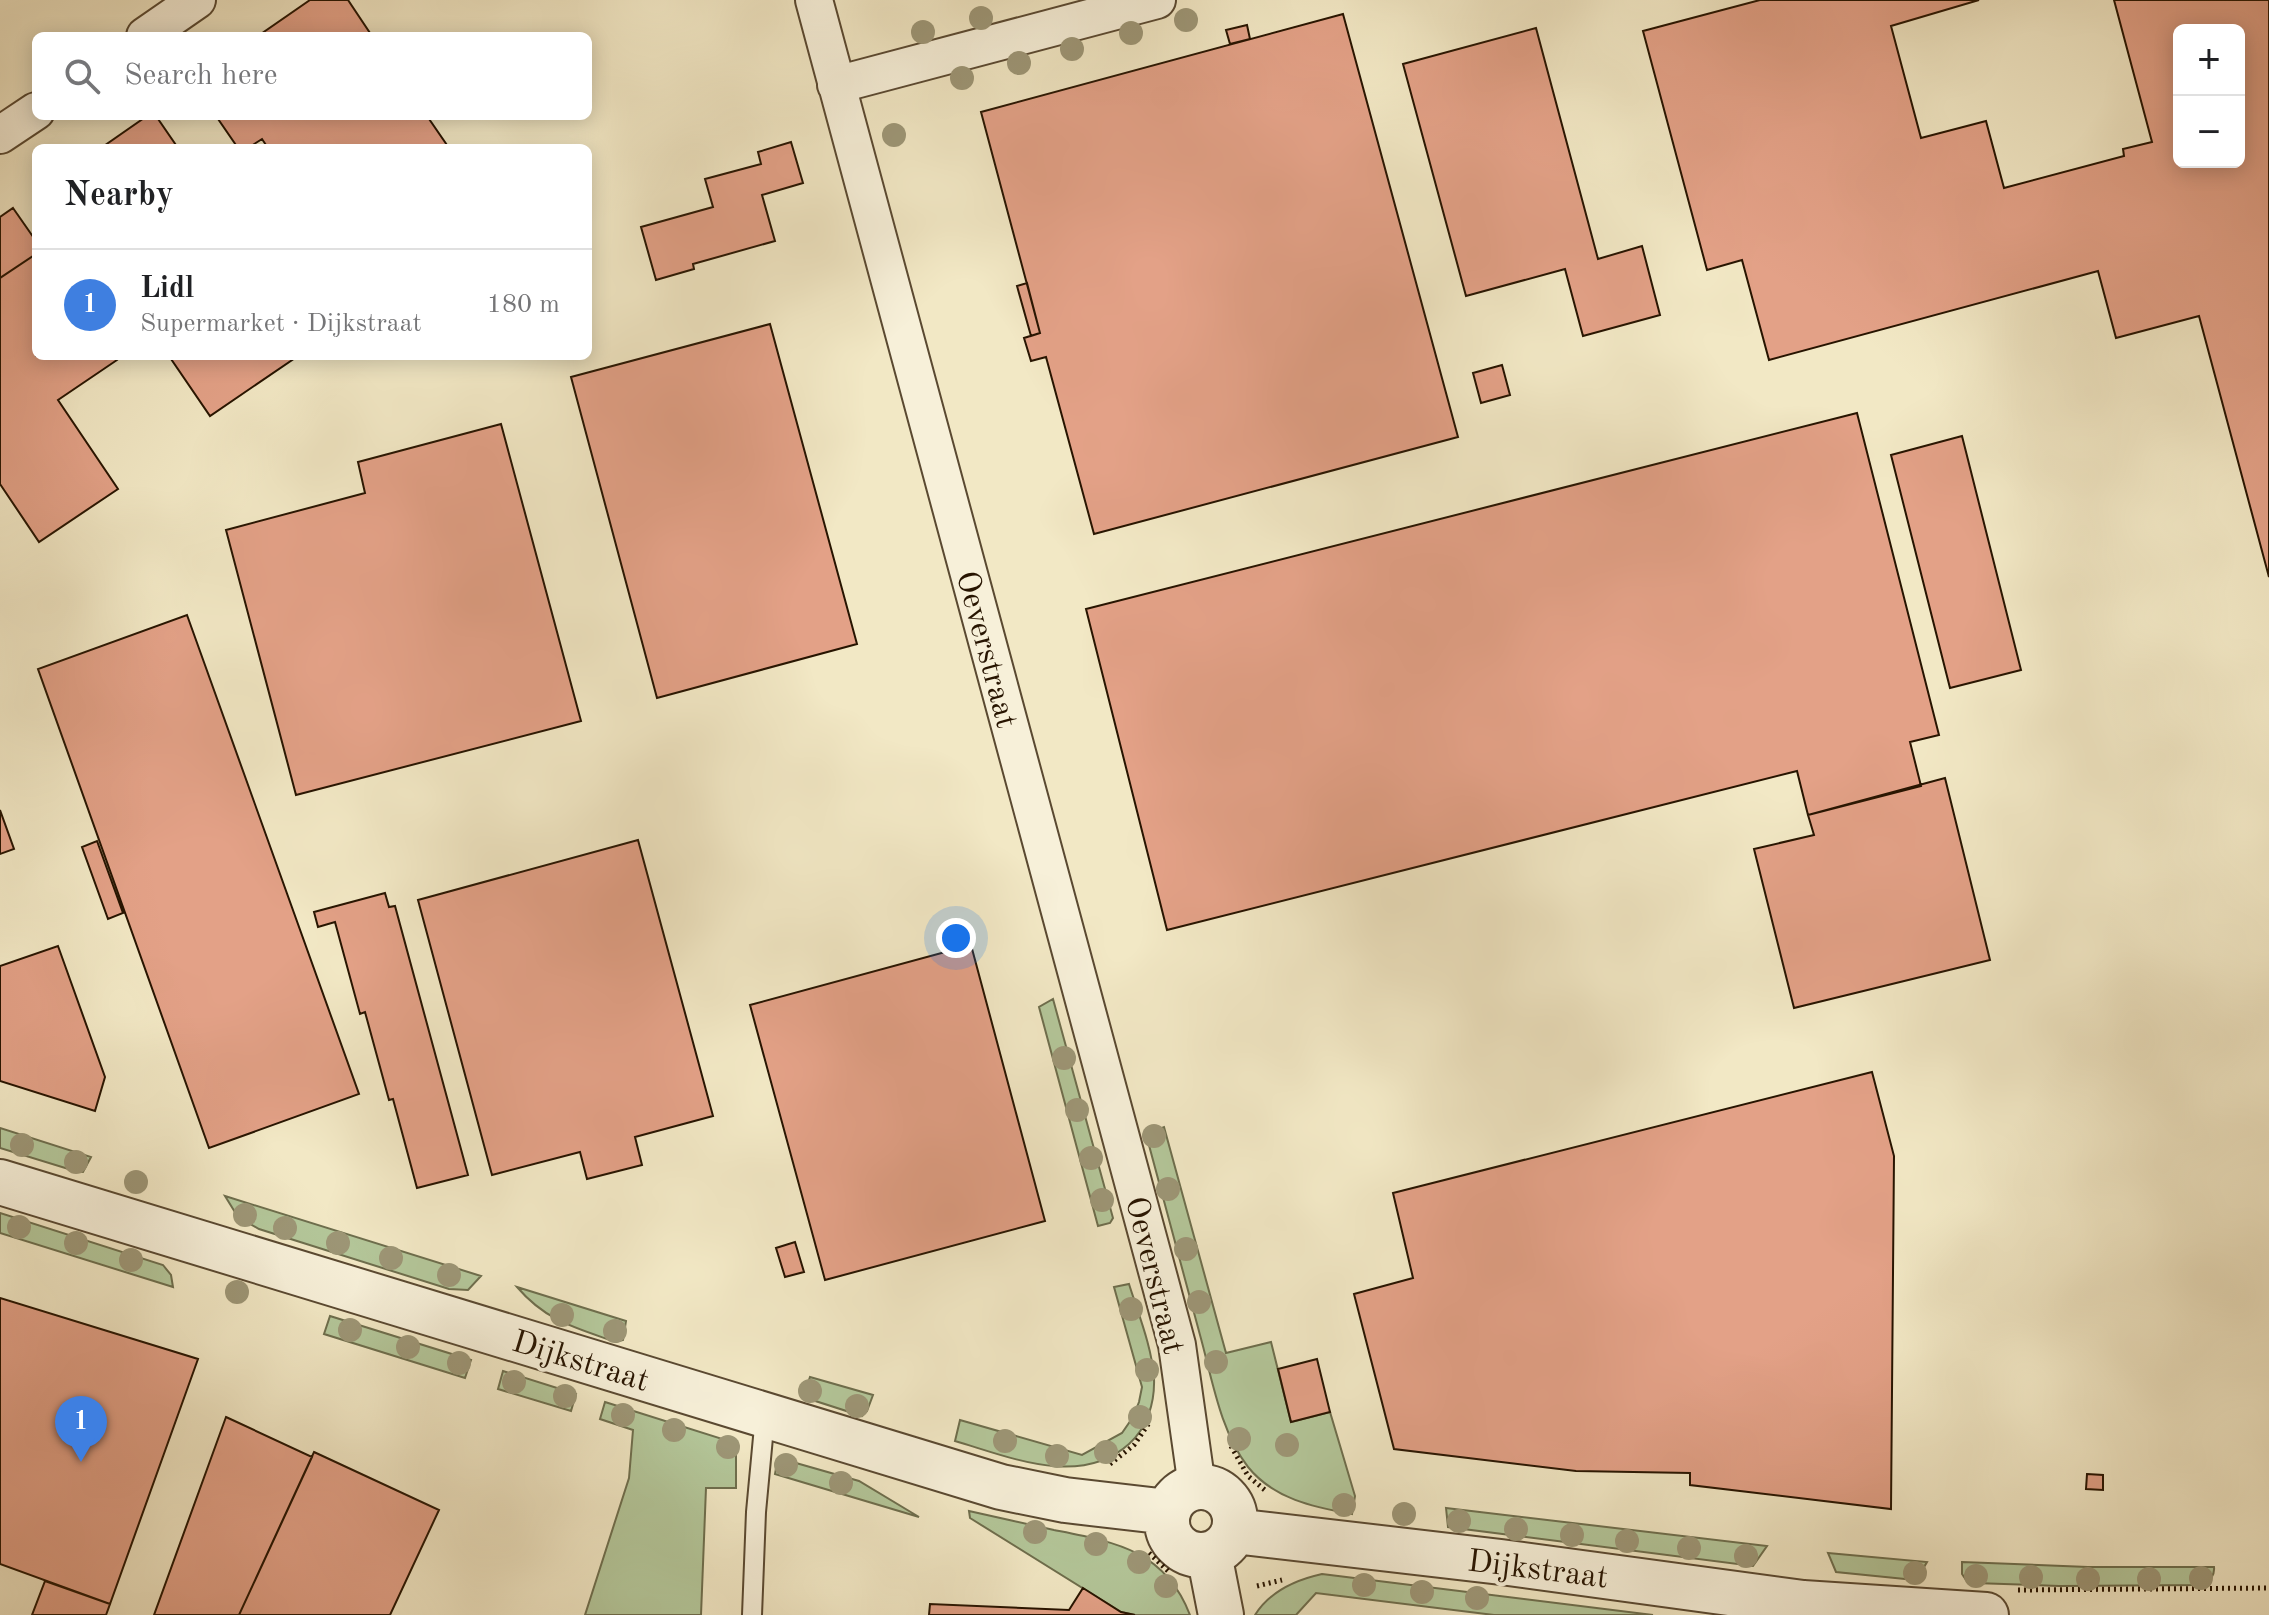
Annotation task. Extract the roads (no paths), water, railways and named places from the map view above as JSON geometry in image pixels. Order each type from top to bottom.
[{"type":"street","points":[[151,32],[197,0]]},
{"type":"street","name":"Oeverstraat","points":[[814,0],[1177,1345],[1183,1500]]},
{"type":"street","points":[[836,85],[1157,0]]},
{"type":"street","points":[[0,135],[32,114]]},
{"type":"street","name":"Dijkstraat","points":[[0,1182],[1001,1487],[1065,1500],[1183,1500]]},
{"type":"street","points":[[1221,1615],[1222,1542],[1235,1520],[1227,1499],[1219,1492],[1183,1500],[1168,1529],[1178,1546],[1188,1552],[1222,1542]]},
{"type":"street","name":"Dijkstraat","points":[[1222,1542],[1501,1562],[1803,1603],[2001,1603]]},
{"type":"lane","points":[[752,1615],[756,1512],[765,1416]]},
{"type":"place","name":"Lidl","points":[[81,1462]]}]
